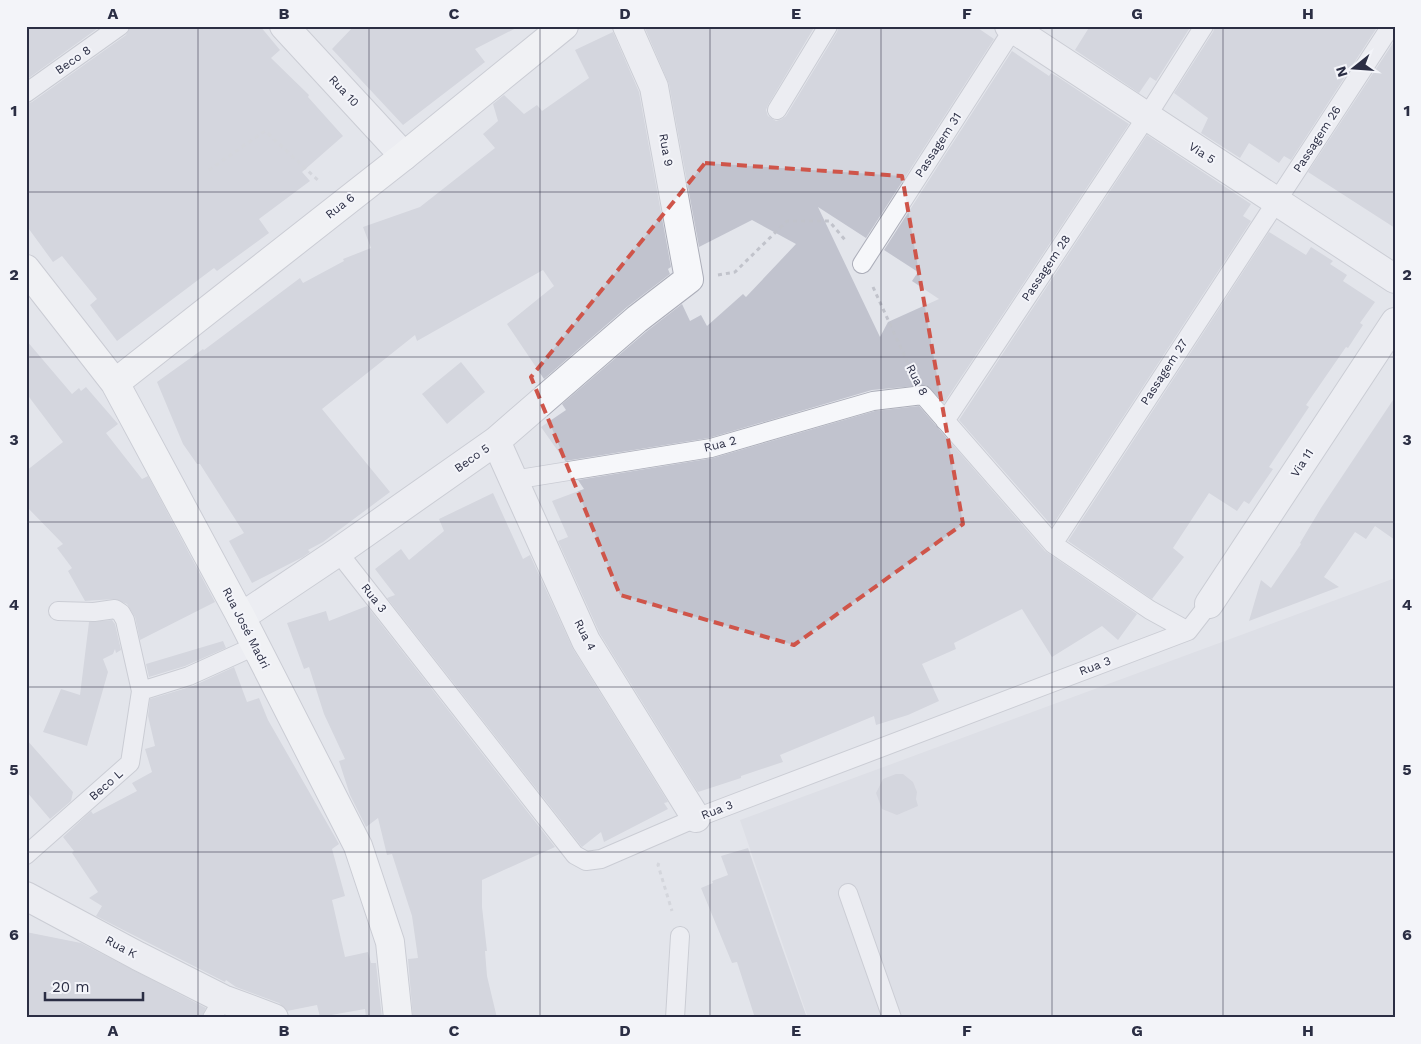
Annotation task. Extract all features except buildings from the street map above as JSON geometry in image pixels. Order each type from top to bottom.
[{"type":"street","name":"Rua 10","points":[[284,26],[404,156]]},
{"type":"street","name":"Rua 6","points":[[115,383],[404,156],[564,26]]},
{"type":"street","name":"Rua 9","points":[[627,26],[654,87],[689,279]]},
{"type":"street","name":"Via 5","points":[[1012,27],[1395,279]]},
{"type":"street","name":"Beco 5","points":[[241,617],[338,552],[496,441],[637,318],[689,279]]},
{"type":"street","name":"Rua José Madri","points":[[31,285],[115,383],[241,617],[358,846],[390,942],[398,1018]]},
{"type":"street","name":"Via 11","points":[[1209,604],[1395,322]]},
{"type":"street","name":"Rua 4","points":[[496,441],[586,640],[696,818]]},
{"type":"street","name":"Rua K","points":[[26,896],[138,956],[218,1009],[274,1018]]},
{"type":"lane","name":"Beco 8","points":[[26,93],[120,26]]},
{"type":"lane","points":[[777,110],[828,26]]},
{"type":"lane","name":"Passagem 28","points":[[945,421],[1147,116],[1204,26]]},
{"type":"lane","name":"Passagem 26","points":[[1276,201],[1391,26]]},
{"type":"lane","name":"Passagem 31","points":[[862,264],[1012,27]]},
{"type":"lane","name":"Passagem 27","points":[[1053,544],[1276,201]]},
{"type":"lane","name":"Rua 8","points":[[923,395],[1053,544],[1150,610],[1188,631]]},
{"type":"lane","name":"Rua 2","points":[[513,480],[711,448],[873,401],[923,395]]},
{"type":"lane","name":"Rua 3","points":[[338,552],[575,855],[586,861],[601,858],[696,818],[1188,631]]},
{"type":"lane","points":[[1188,631],[1209,604]]},
{"type":"lane","name":"Beco L","points":[[26,855],[127,767],[132,758],[141,691],[122,613],[115,609],[94,612],[58,611]]},
{"type":"lane","points":[[141,691],[189,676],[255,646]]},
{"type":"lane","points":[[848,893],[892,1018]]},
{"type":"lane","points":[[675,1018],[680,936]]},
{"type":"path","points":[[209,170],[265,130],[325,188]]},
{"type":"path","name":"Rua 8","points":[[689,279],[735,272],[787,221],[829,220],[856,251],[923,395]]},
{"type":"path","points":[[663,858],[658,864],[680,936]]},
{"type":"highlighted area","points":[[705,163],[902,176],[963,524],[794,645],[620,595],[531,377]]},
{"type":"shaded area","points":[[1395,578],[1395,1018],[808,1018],[740,820]]}]
